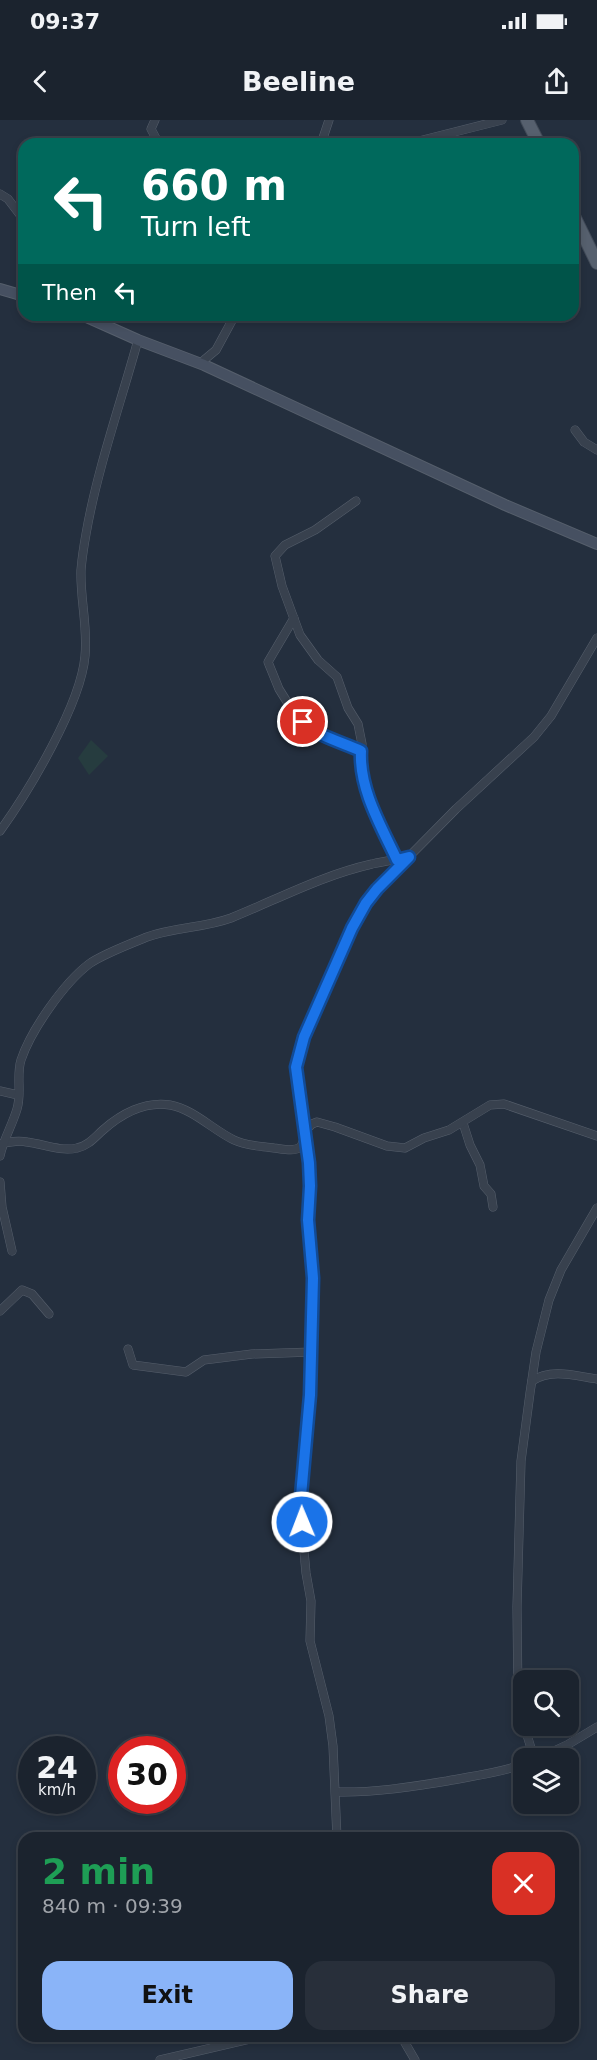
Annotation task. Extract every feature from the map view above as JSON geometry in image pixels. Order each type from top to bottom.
[{"type":"main road","points":[[527,120],[536,138]]},
{"type":"main road","points":[[579,226],[597,263]]},
{"type":"main road","points":[[0,289],[18,294]]},
{"type":"main road","points":[[95,321],[204,365],[505,505],[597,544]]},
{"type":"street","points":[[155,120],[151,129],[156,138]]},
{"type":"street","points":[[323,138],[329,120]]},
{"type":"street","points":[[431,138],[502,120]]},
{"type":"street","points":[[0,194],[8,199],[18,212]]},
{"type":"street","points":[[204,365],[204,360],[216,350],[232,321]]},
{"type":"street","points":[[0,831],[17,808],[44,759],[68,710],[84,666],[86,633],[81,569],[87,531],[138,340]]},
{"type":"street","points":[[575,430],[585,442],[597,450]]},
{"type":"street","points":[[356,501],[315,530],[285,545],[275,555],[282,586],[300,635],[318,660],[337,677],[348,708],[358,724],[360,763],[375,817],[397,860]]},
{"type":"street","points":[[294,618],[268,662],[279,689],[294,713],[311,731],[361,751]]},
{"type":"street","points":[[337,1832],[336,1792],[329,1716],[310,1641],[311,1601],[300,1507],[312,1352],[313,1278],[308,1235],[310,1186],[306,1132],[296,1067],[304,1037],[352,928],[366,903],[456,808],[534,737],[556,709],[597,638]]},
{"type":"street","points":[[0,1156],[1,1143],[7,1138],[18,1107],[18,1074],[21,1058],[38,1025],[69,983],[90,963],[148,937],[173,929],[200,927],[230,918],[317,882],[371,864],[409,857]]},
{"type":"street","points":[[0,1091],[18,1095]]},
{"type":"street","points":[[1,1143],[17,1141],[67,1149],[76,1148],[85,1145],[132,1110],[157,1104],[172,1105],[241,1143],[296,1150],[303,1144],[306,1132],[312,1124],[317,1122],[399,1148],[410,1146],[424,1138],[449,1130],[497,1103],[512,1106],[597,1136]]},
{"type":"street","points":[[463,1123],[480,1165],[484,1186],[491,1194],[493,1207]]},
{"type":"street","points":[[0,1182],[2,1207],[12,1251]]},
{"type":"street","points":[[518,1670],[521,1461],[536,1352],[549,1300],[561,1270],[597,1208]]},
{"type":"street","points":[[0,1311],[22,1290],[32,1294],[49,1314]]},
{"type":"street","points":[[128,1349],[133,1365],[186,1372],[204,1360],[252,1354],[312,1352]]},
{"type":"street","points":[[532,1381],[543,1374],[597,1379]]},
{"type":"street","points":[[560,1748],[597,1727]]},
{"type":"street","points":[[336,1792],[362,1793],[403,1788],[482,1775],[513,1767]]},
{"type":"street","points":[[160,2060],[237,2042]]},
{"type":"street","points":[[404,2042],[415,2060]]},
{"type":"green space","points":[[91,740],[108,756],[89,775],[78,758]]},
{"type":"route","points":[[302,1522],[300,1507],[310,1395],[313,1278],[308,1235],[309,1163],[296,1067],[304,1037],[352,928],[377,889],[409,857],[397,860],[375,817],[360,763],[361,751],[311,731],[303,722]]}]
